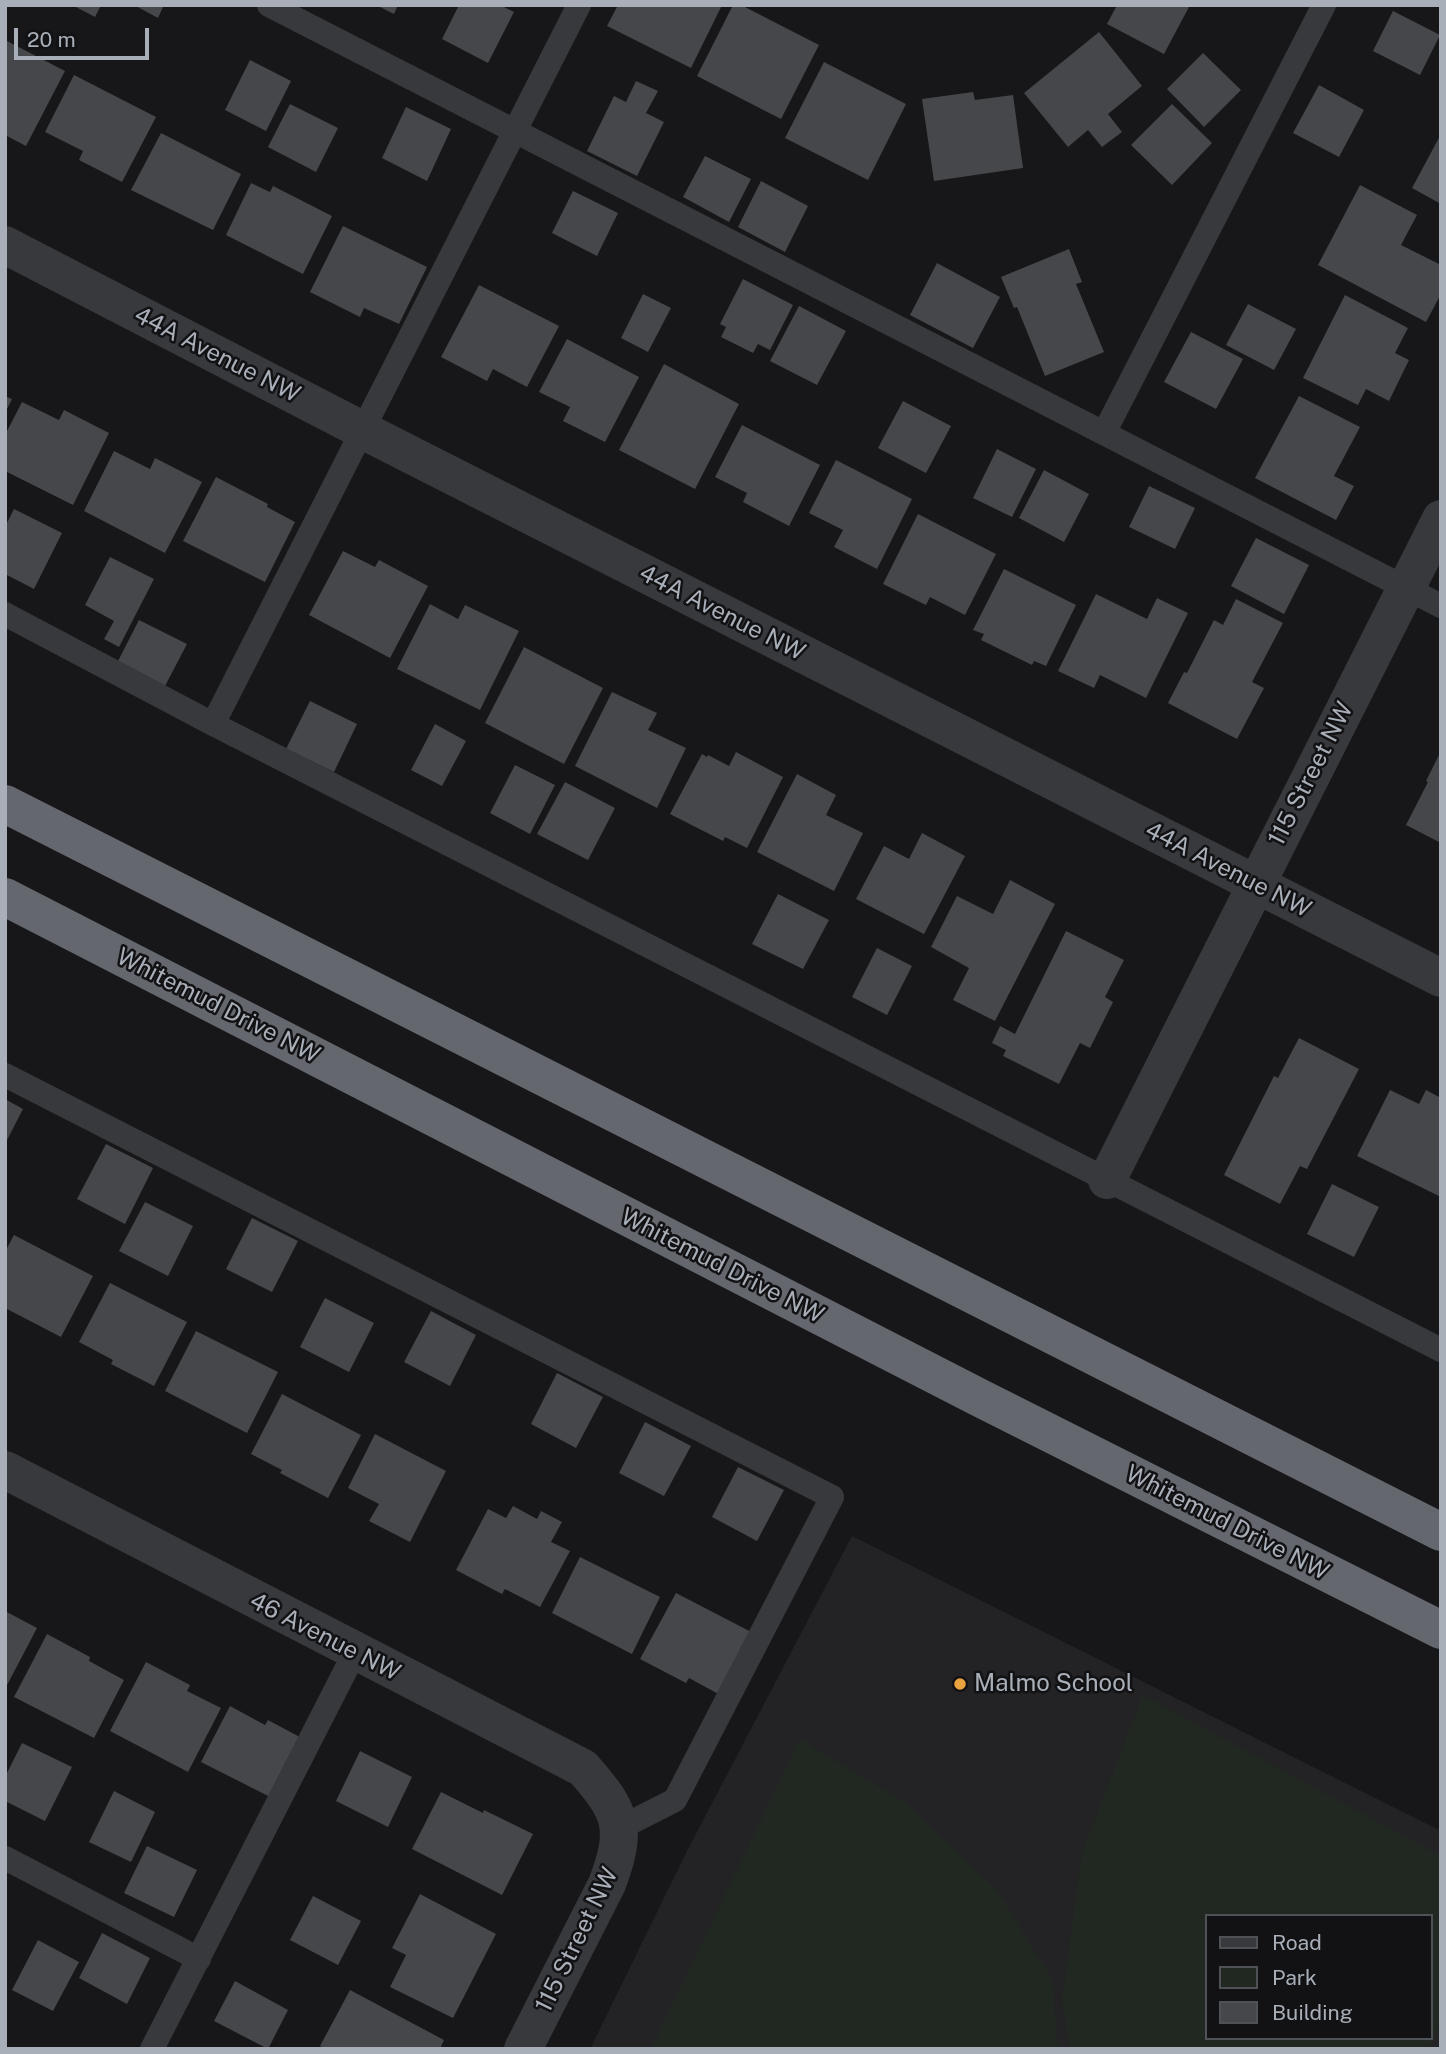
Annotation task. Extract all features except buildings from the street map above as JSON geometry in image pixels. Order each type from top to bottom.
[{"type":"highway","points":[[5,804],[1441,1532]]},
{"type":"highway","name":"Whitemud Drive NW","points":[[5,897],[980,1398],[1441,1630]]},
{"type":"street","name":"44A Avenue NW","points":[[5,245],[364,431],[1441,978]]},
{"type":"street","name":"115 Street NW","points":[[1107,1180],[1441,519]]},
{"type":"street","name":"46 Avenue NW","points":[[5,1470],[583,1768],[612,1805],[620,1828]]},
{"type":"street","name":"115 Street NW","points":[[523,2049],[607,1884],[617,1858],[620,1828]]},
{"type":"lane","points":[[268,5],[1441,606]]},
{"type":"lane","points":[[213,724],[579,5]]},
{"type":"lane","points":[[1104,433],[1324,5]]},
{"type":"lane","points":[[5,614],[213,724],[1441,1350]]},
{"type":"lane","points":[[5,1075],[832,1497],[675,1800],[620,1828]]},
{"type":"lane","points":[[152,2049],[355,1652]]},
{"type":"lane","points":[[5,1858],[199,1959]]},
{"type":"shaded area","name":"Malmo School","points":[[852,1536],[1441,1831],[1441,2049],[590,2049],[687,1851]]},
{"type":"green space","points":[[1143,1695],[1441,1856],[1441,2024],[1428,2049],[1070,2049],[1062,2000],[1082,1853]]},
{"type":"green space","points":[[800,1739],[904,1802],[996,1889],[1052,1979],[1058,2049],[651,2049]]},
{"type":"place","name":"Malmo School","points":[[960,1684]]}]
